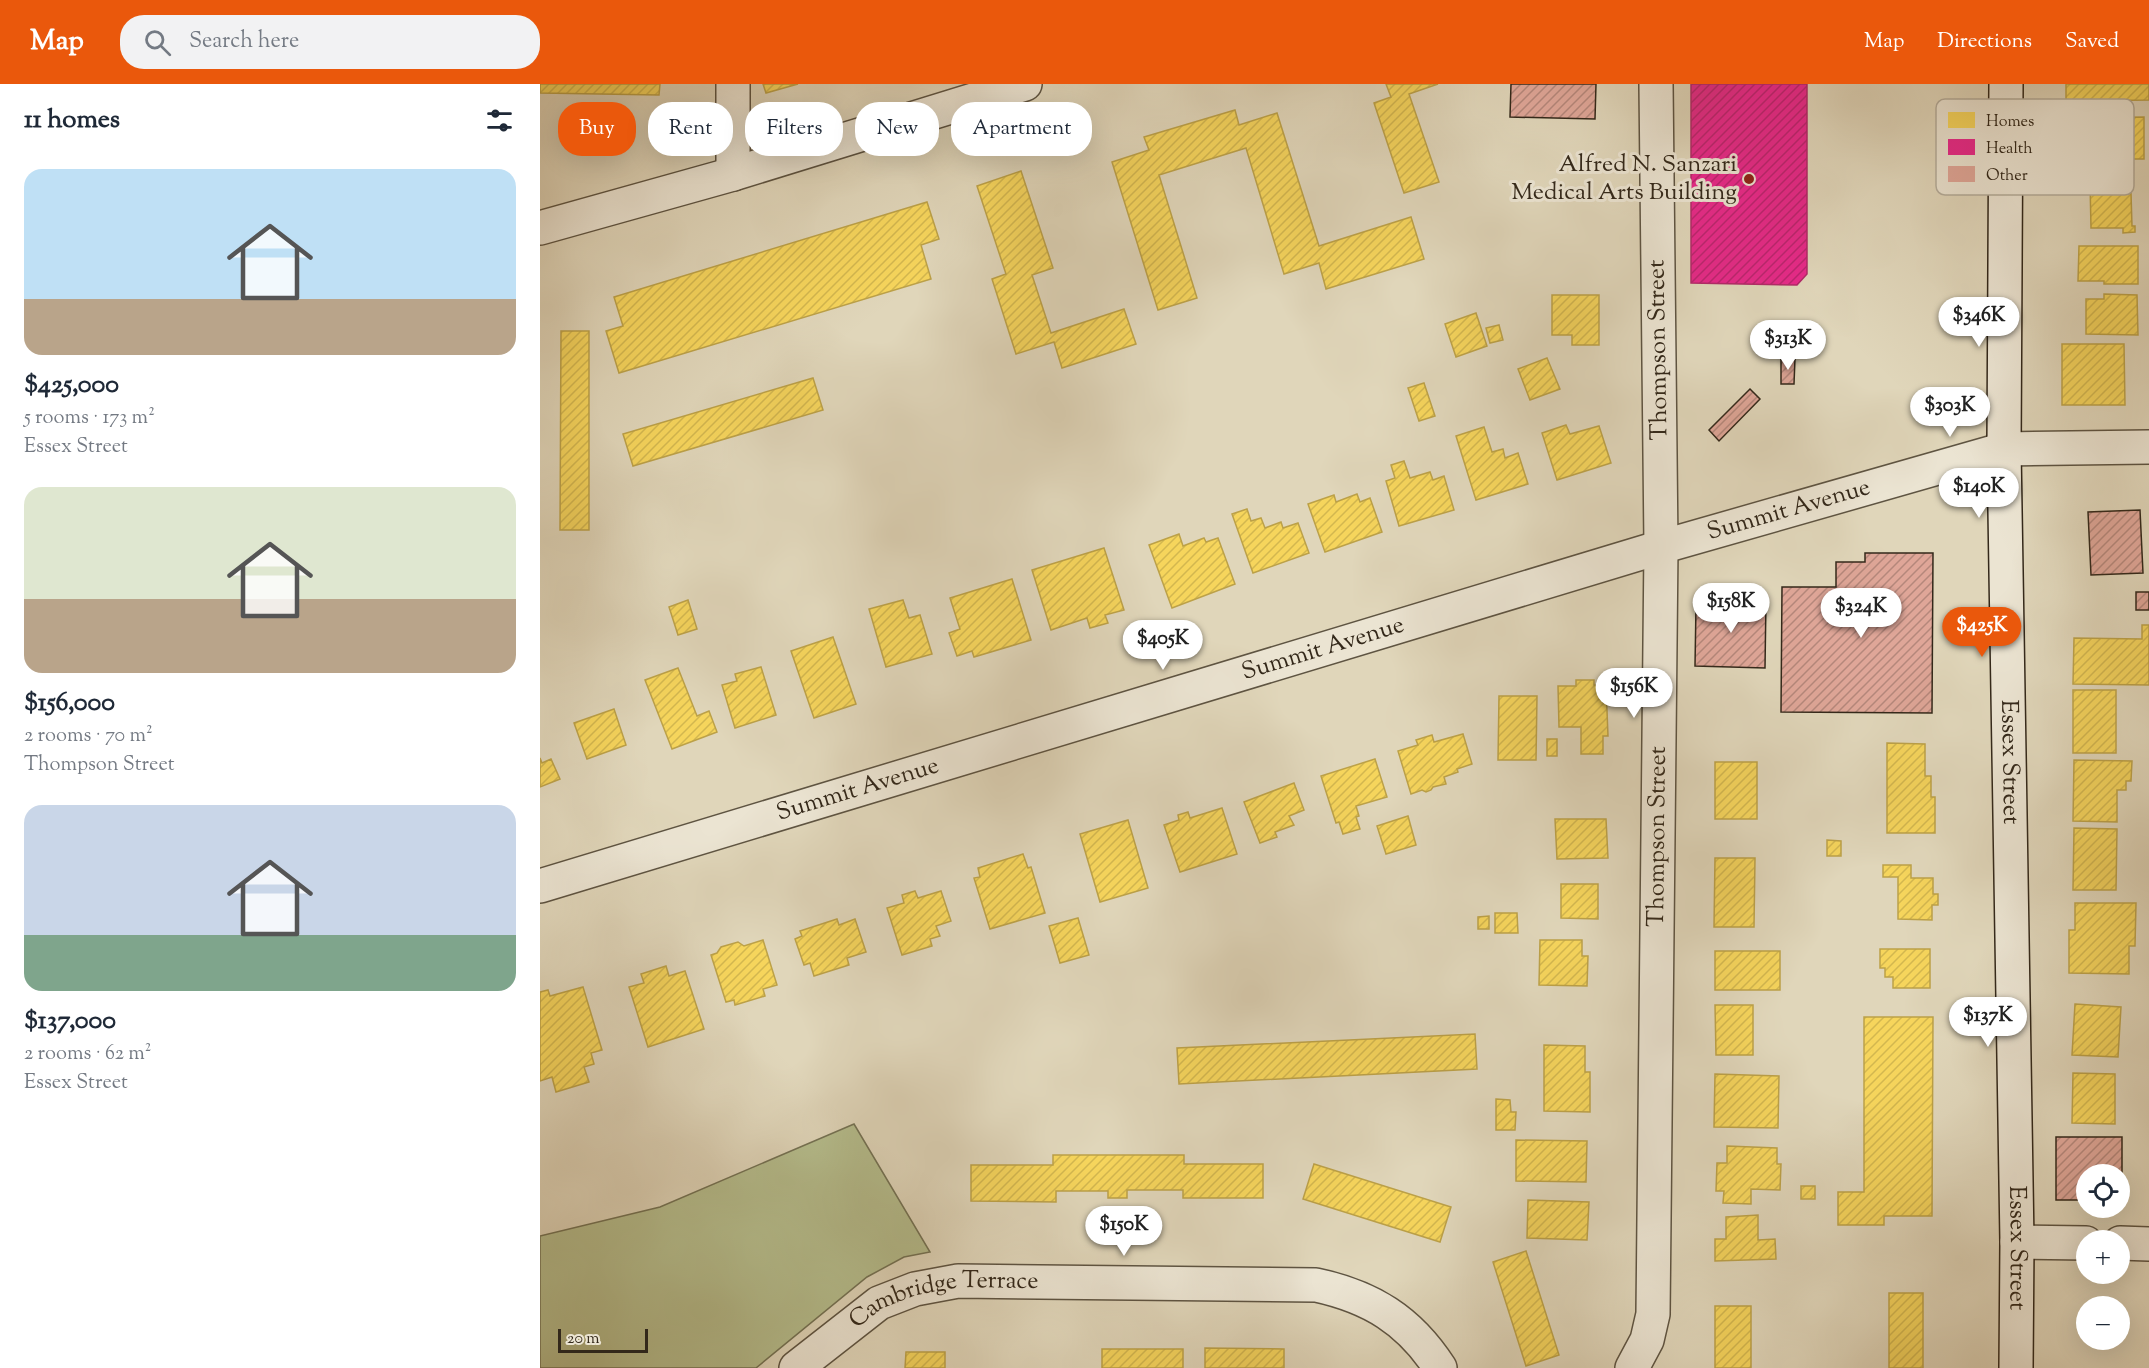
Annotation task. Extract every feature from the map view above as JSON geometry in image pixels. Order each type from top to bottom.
[{"type":"street","points":[[733,84],[733,174]]},
{"type":"street","points":[[540,228],[733,174],[1025,84]]},
{"type":"street","name":"Thompson Street","points":[[1632,1368],[1647,1340],[1653,1314],[1661,547],[1656,84]]},
{"type":"street","name":"Essex Street","points":[[2007,84],[2007,99]]},
{"type":"street","name":"Essex Street","points":[[2006,195],[2004,449],[2017,1242],[2016,1368]]},
{"type":"street","name":"Summit Avenue","points":[[540,886],[1661,547],[2004,449],[2149,447]]},
{"type":"street","points":[[2017,1242],[2076,1243]]},
{"type":"street","points":[[2130,1244],[2149,1244]]},
{"type":"street","name":"Cambridge Terrace","points":[[796,1368],[879,1303],[915,1288],[958,1281],[1316,1285],[1339,1290],[1369,1302],[1398,1319],[1426,1346],[1440,1368]]},
{"type":"green space","points":[[854,1124],[930,1252],[904,1257],[867,1277],[756,1368],[540,1368],[540,1236],[660,1207]]},
{"type":"building: Homes","points":[[540,84],[660,84],[659,95],[540,93]]},
{"type":"building: Homes","points":[[763,84],[798,84],[766,93]]},
{"type":"building: Homes","points":[[1386,84],[1438,84],[1409,94],[1439,182],[1404,193],[1374,103],[1391,97]]},
{"type":"building: Homes","points":[[2066,84],[2149,84],[2149,100],[2066,99]]},
{"type":"building: Homes","points":[[1235,110],[1239,125],[1277,113],[1319,246],[1411,217],[1424,259],[1326,289],[1319,263],[1284,274],[1246,148],[1159,175],[1197,298],[1158,310],[1112,162],[1149,150],[1144,137]]},
{"type":"building: Homes","points":[[2134,117],[2144,117],[2144,159],[2134,159]]},
{"type":"building: Homes","points":[[1021,171],[1053,268],[1032,275],[1051,333],[1124,309],[1136,344],[1062,368],[1054,342],[1016,354],[992,279],[1006,274],[977,186]]},
{"type":"building: Homes","points":[[2090,195],[2131,195],[2132,226],[2135,226],[2135,232],[2123,233],[2123,228],[2091,228]]},
{"type":"building: Homes","points":[[927,202],[939,239],[921,245],[931,279],[619,373],[606,331],[623,326],[614,297]]},
{"type":"building: Homes","points":[[2079,246],[2138,246],[2138,284],[2078,281]]},
{"type":"building: Homes","points":[[2104,294],[2137,295],[2138,335],[2086,334],[2086,299],[2104,299]]},
{"type":"building: Homes","points":[[1552,295],[1599,295],[1599,345],[1572,345],[1572,335],[1552,335]]},
{"type":"building: Homes","points":[[1476,313],[1487,346],[1456,357],[1445,324]]},
{"type":"building: Homes","points":[[1499,325],[1503,340],[1490,343],[1486,328]]},
{"type":"building: Homes","points":[[561,331],[589,331],[589,530],[560,530]]},
{"type":"building: Homes","points":[[2062,344],[2124,344],[2125,405],[2062,405]]},
{"type":"building: Homes","points":[[1547,358],[1560,389],[1530,400],[1518,369]]},
{"type":"building: Homes","points":[[813,378],[823,410],[633,466],[623,434]]},
{"type":"building: Homes","points":[[1424,383],[1435,416],[1419,421],[1408,388]]},
{"type":"building: Homes","points":[[1566,425],[1570,434],[1599,426],[1611,463],[1557,480],[1542,433]]},
{"type":"building: Homes","points":[[1484,427],[1492,452],[1503,449],[1505,458],[1518,453],[1528,484],[1476,500],[1456,436]]},
{"type":"building: Homes","points":[[1404,461],[1410,478],[1430,472],[1433,480],[1444,476],[1454,510],[1399,526],[1386,481],[1395,478],[1391,465]]},
{"type":"building: Homes","points":[[1357,494],[1360,502],[1370,498],[1382,532],[1325,552],[1308,504],[1334,495],[1336,502]]},
{"type":"building: Homes","points":[[1247,509],[1251,521],[1261,518],[1265,528],[1281,522],[1283,528],[1298,523],[1309,553],[1253,573],[1232,514]]},
{"type":"building: Homes","points":[[1179,534],[1183,546],[1204,538],[1206,542],[1218,538],[1235,584],[1172,608],[1149,545]]},
{"type":"building: Homes","points":[[1104,548],[1124,610],[1105,615],[1108,623],[1090,628],[1087,618],[1051,630],[1032,570]]},
{"type":"building: Homes","points":[[1012,579],[1031,640],[974,657],[972,651],[957,656],[949,633],[960,629],[950,598]]},
{"type":"building: Homes","points":[[688,600],[697,629],[678,635],[669,607]]},
{"type":"building: Homes","points":[[903,600],[909,618],[920,615],[932,654],[886,667],[869,609]]},
{"type":"building: Homes","points":[[2142,625],[2149,625],[2149,685],[2073,684],[2074,638],[2142,639]]},
{"type":"building: Homes","points":[[833,637],[856,704],[814,718],[791,651]]},
{"type":"building: Homes","points":[[761,667],[776,715],[735,728],[722,685],[737,681],[735,674]]},
{"type":"building: Homes","points":[[678,668],[697,716],[709,711],[717,732],[672,749],[645,680]]},
{"type":"building: Homes","points":[[1576,680],[1594,680],[1594,685],[1606,685],[1608,736],[1603,736],[1603,754],[1581,754],[1581,727],[1559,727],[1558,686],[1576,686]]},
{"type":"building: Homes","points":[[2073,690],[2116,690],[2116,753],[2073,753]]},
{"type":"building: Homes","points":[[1499,696],[1537,696],[1536,760],[1498,760]]},
{"type":"building: Homes","points":[[614,709],[626,745],[587,759],[574,723]]},
{"type":"building: Homes","points":[[1463,734],[1472,764],[1444,777],[1446,784],[1433,787],[1426,792],[1422,790],[1411,794],[1398,751],[1418,745],[1416,740],[1432,735],[1434,742]]},
{"type":"building: Homes","points":[[1547,739],[1557,739],[1557,756],[1547,756]]},
{"type":"building: Homes","points":[[1887,743],[1925,744],[1925,776],[1931,776],[1931,797],[1935,797],[1935,833],[1887,833]]},
{"type":"building: Homes","points":[[540,758],[542,763],[551,759],[560,779],[540,787]]},
{"type":"building: Homes","points":[[1375,759],[1387,797],[1356,806],[1359,816],[1356,817],[1360,829],[1343,834],[1339,822],[1336,823],[1321,776]]},
{"type":"building: Homes","points":[[2074,760],[2132,761],[2131,781],[2126,781],[2126,790],[2117,790],[2117,822],[2073,821]]},
{"type":"building: Homes","points":[[1715,762],[1757,762],[1757,819],[1715,819]]},
{"type":"building: Homes","points":[[1294,783],[1304,810],[1289,816],[1294,825],[1275,832],[1277,837],[1260,843],[1244,802]]},
{"type":"building: Homes","points":[[1222,808],[1237,854],[1180,872],[1164,825],[1179,820],[1178,815],[1188,812],[1190,818]]},
{"type":"building: Homes","points":[[1408,816],[1416,845],[1386,854],[1377,826]]},
{"type":"building: Homes","points":[[1555,819],[1606,819],[1608,858],[1557,859]]},
{"type":"building: Homes","points":[[1128,820],[1148,888],[1100,902],[1080,834]]},
{"type":"building: Homes","points":[[2074,828],[2117,829],[2116,890],[2073,890]]},
{"type":"building: Homes","points":[[1827,840],[1841,841],[1841,856],[1827,856]]},
{"type":"building: Homes","points":[[1023,854],[1028,868],[1031,867],[1045,913],[990,929],[974,878],[980,877],[978,868]]},
{"type":"building: Homes","points":[[1715,858],[1755,858],[1754,927],[1714,927]]},
{"type":"building: Homes","points":[[1883,865],[1911,865],[1911,878],[1933,878],[1933,894],[1938,894],[1938,905],[1932,905],[1932,920],[1898,919],[1898,877],[1883,877]]},
{"type":"building: Homes","points":[[1561,884],[1598,884],[1598,919],[1561,918]]},
{"type":"building: Homes","points":[[915,891],[918,898],[941,891],[951,921],[936,926],[940,936],[930,939],[932,946],[902,955],[887,908],[904,903],[902,895]]},
{"type":"building: Homes","points":[[2075,903],[2136,903],[2135,946],[2129,946],[2129,974],[2069,973],[2069,930],[2075,930]]},
{"type":"building: Homes","points":[[1495,913],[1517,913],[1518,933],[1495,933]]},
{"type":"building: Homes","points":[[1489,916],[1489,929],[1478,929],[1478,917]]},
{"type":"building: Homes","points":[[1078,918],[1089,955],[1060,963],[1049,926]]},
{"type":"building: Homes","points":[[837,919],[839,925],[855,919],[866,952],[847,958],[849,965],[814,976],[810,963],[804,965],[795,939],[802,936],[800,931]]},
{"type":"building: Homes","points":[[763,940],[777,985],[763,989],[765,996],[735,1005],[734,1000],[726,1002],[711,955],[717,953],[721,947],[738,942],[744,946]]},
{"type":"building: Homes","points":[[1540,940],[1582,940],[1582,956],[1588,956],[1587,986],[1539,985]]},
{"type":"building: Homes","points":[[1880,949],[1930,949],[1930,988],[1893,988],[1893,977],[1885,977],[1885,968],[1880,968]]},
{"type":"building: Homes","points":[[1715,951],[1780,951],[1780,990],[1715,990]]},
{"type":"building: Homes","points":[[666,966],[669,976],[685,971],[704,1029],[648,1047],[629,987],[644,983],[641,974]]},
{"type":"building: Homes","points":[[583,987],[602,1050],[591,1053],[594,1064],[584,1067],[589,1082],[556,1092],[552,1077],[540,1081],[540,992],[548,990],[550,996]]},
{"type":"building: Homes","points":[[2075,1004],[2121,1007],[2118,1057],[2072,1055]]},
{"type":"building: Homes","points":[[1715,1005],[1753,1005],[1753,1055],[1716,1055]]},
{"type":"building: Homes","points":[[1864,1017],[1933,1017],[1932,1216],[1884,1216],[1884,1225],[1838,1225],[1838,1192],[1864,1192]]},
{"type":"building: Homes","points":[[1475,1034],[1477,1069],[1179,1084],[1177,1048]]},
{"type":"building: Homes","points":[[1544,1045],[1585,1046],[1585,1072],[1590,1072],[1590,1112],[1544,1111]]},
{"type":"building: Homes","points":[[2073,1073],[2115,1074],[2115,1124],[2072,1123]]},
{"type":"building: Homes","points":[[1715,1074],[1779,1076],[1778,1128],[1714,1127]]},
{"type":"building: Homes","points":[[1496,1099],[1510,1100],[1511,1112],[1516,1112],[1515,1130],[1496,1130]]},
{"type":"building: Homes","points":[[1516,1140],[1587,1141],[1586,1182],[1516,1181]]},
{"type":"building: Homes","points":[[1727,1146],[1777,1148],[1777,1164],[1781,1164],[1780,1190],[1751,1189],[1751,1204],[1723,1203],[1724,1191],[1716,1191],[1717,1163],[1727,1163]]},
{"type":"building: Homes","points":[[1053,1155],[1184,1155],[1184,1164],[1263,1164],[1263,1198],[1183,1198],[1183,1190],[1127,1190],[1127,1198],[1108,1198],[1108,1191],[1056,1191],[1056,1202],[971,1201],[971,1165],[1053,1165]]},
{"type":"building: Homes","points":[[1314,1164],[1451,1207],[1440,1242],[1303,1199]]},
{"type":"building: Homes","points":[[1801,1186],[1815,1186],[1815,1199],[1801,1199]]},
{"type":"building: Homes","points":[[1528,1200],[1589,1202],[1587,1240],[1527,1238]]},
{"type":"building: Homes","points":[[1758,1215],[1758,1240],[1775,1239],[1776,1259],[1715,1261],[1715,1239],[1726,1239],[1726,1217]]},
{"type":"building: Homes","points":[[1526,1251],[1559,1355],[1526,1366],[1493,1262]]},
{"type":"building: Homes","points":[[1889,1293],[1923,1293],[1923,1368],[1889,1368]]},
{"type":"building: Homes","points":[[1715,1306],[1751,1306],[1751,1368],[1715,1368]]},
{"type":"building: Homes","points":[[1205,1348],[1284,1349],[1284,1368],[1205,1368]]},
{"type":"building: Homes","points":[[1102,1349],[1183,1349],[1183,1368],[1102,1368]]},
{"type":"building: Homes","points":[[906,1352],[945,1352],[945,1368],[905,1368]]},
{"type":"building: Health","name":"Alfred N. Sanzari Medical Arts Building","points":[[1691,84],[1807,84],[1807,274],[1797,285],[1691,283]]},
{"type":"building: Other","points":[[1511,84],[1596,84],[1595,119],[1510,117]]},
{"type":"building: Other","points":[[1781,357],[1795,358],[1794,384],[1781,384]]},
{"type":"building: Other","points":[[1750,389],[1760,399],[1719,441],[1709,430]]},
{"type":"building: Other","points":[[2140,510],[2143,573],[2091,575],[2088,512]]},
{"type":"building: Other","points":[[1865,553],[1933,553],[1932,713],[1781,712],[1782,587],[1836,587],[1836,562],[1865,562]]},
{"type":"building: Other","points":[[2136,592],[2149,592],[2149,610],[2136,610]]},
{"type":"building: Other","points":[[1725,599],[1766,600],[1765,668],[1695,666],[1696,606]]},
{"type":"building: Other","points":[[2056,1137],[2122,1137],[2122,1164],[2076,1164],[2076,1200],[2056,1200]]},
{"type":"place","name":"Alfred N. Sanzari Medical Arts Building","points":[[1749,179]]}]
